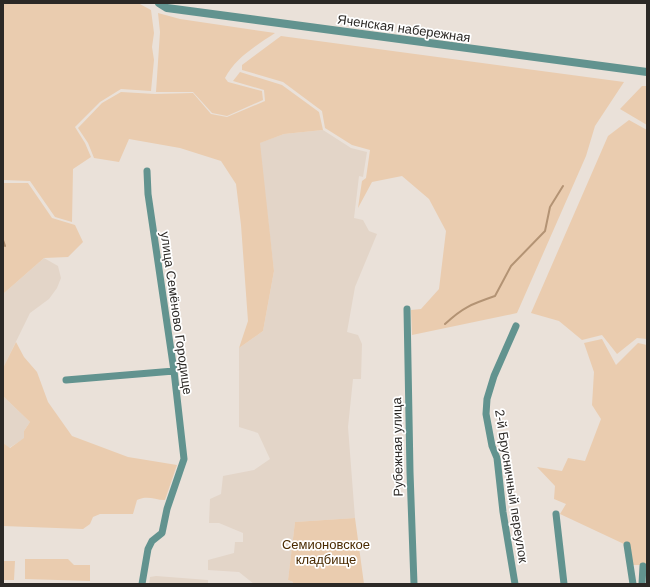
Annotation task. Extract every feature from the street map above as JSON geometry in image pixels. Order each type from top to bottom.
[{"type":"street","name":"Яченская набережная","points":[[159,3],[168,8],[175,9],[647,72]]},
{"type":"street","name":"улица Семёново Городище","points":[[142,584],[148,549],[152,541],[162,533],[167,509],[184,459],[174,370],[148,194],[147,171]]},
{"type":"street","name":"Рубежная улица","points":[[406,309],[414,584]]},
{"type":"street","name":"2-й Брусничный переулок","points":[[515,584],[503,512],[497,458],[492,446],[486,414],[487,399],[494,376],[516,326]]},
{"type":"street","points":[[66,380],[174,370]]},
{"type":"street","points":[[556,514],[564,584]]},
{"type":"street","points":[[626,545],[634,584]]},
{"type":"street","points":[[642,584],[643,566]]},
{"type":"shaded area","points":[[323,130],[351,148],[367,152],[363,177],[359,176],[354,218],[363,220],[369,231],[377,234],[355,287],[347,332],[358,335],[362,344],[361,379],[353,379],[348,427],[355,518],[295,522],[288,580],[293,582],[293,584],[254,584],[239,572],[208,570],[208,560],[234,553],[235,542],[243,542],[243,533],[219,523],[209,523],[210,499],[221,494],[223,476],[254,470],[270,459],[258,433],[239,427],[239,348],[263,331],[274,271],[259,143],[284,134]]},
{"type":"shaded area","points":[[44,258],[58,266],[61,278],[57,288],[49,299],[30,313],[3,368],[3,294]]},
{"type":"shaded area","points":[[3,396],[30,422],[24,431],[25,438],[9,448],[3,443]]},
{"type":"shaded area","points":[[156,576],[208,580],[208,584],[149,584],[150,577]]},
{"type":"green space","points":[[3,3],[138,3],[151,10],[154,33],[152,47],[154,60],[151,91],[121,89],[100,102],[75,127],[85,143],[91,157],[73,169],[72,222],[55,217],[30,181],[3,180]]},
{"type":"green space","points":[[158,13],[180,19],[275,33],[240,58],[225,78],[228,82],[262,91],[263,100],[227,116],[212,113],[193,92],[156,92],[160,32]]},
{"type":"green space","points":[[281,36],[624,82],[595,126],[586,156],[517,313],[412,335],[411,310],[421,309],[439,289],[446,231],[429,199],[402,176],[372,182],[358,208],[362,181],[366,178],[370,150],[352,145],[325,128],[322,111],[283,82],[242,70],[242,65]]},
{"type":"green space","points":[[240,72],[282,85],[319,112],[323,130],[284,134],[260,143],[274,271],[263,331],[239,348],[248,321],[241,225],[236,184],[221,161],[180,148],[129,139],[119,162],[94,158],[88,143],[78,128],[102,103],[121,92],[155,94],[193,93],[211,114],[227,117],[265,101],[264,90],[233,81]]},
{"type":"green space","points":[[642,86],[647,86],[647,125],[620,109]]},
{"type":"green space","points":[[629,120],[647,130],[647,339],[637,338],[617,354],[602,335],[582,340],[559,321],[531,313],[608,136]]},
{"type":"green space","points":[[3,183],[28,183],[52,218],[75,225],[83,242],[68,257],[44,258],[3,294]]},
{"type":"green space","points":[[602,339],[616,365],[638,343],[647,345],[646,565],[627,565],[624,544],[560,514],[566,504],[554,499],[555,486],[537,467],[562,471],[568,458],[585,461],[601,419],[592,405],[594,372],[584,343]]},
{"type":"green space","points":[[16,342],[24,357],[37,372],[48,402],[72,436],[128,457],[177,465],[165,500],[148,498],[137,500],[133,514],[100,514],[93,517],[90,524],[83,529],[3,526],[3,443],[10,448],[24,438],[24,431],[30,422],[3,396],[3,368]]},
{"type":"green space","name":"Семионовское кладбище","points":[[355,518],[364,584],[293,584],[293,582],[288,580],[295,522]]},
{"type":"green space","points":[[25,559],[68,559],[74,565],[90,565],[90,581],[25,579]]},
{"type":"green space","points":[[3,561],[15,561],[14,580],[3,580]]},
{"type":"waterway","points":[[445,324],[468,307],[495,296],[511,266],[545,231],[550,207],[563,186]]},
{"type":"waterway","points":[[3,240],[5,246]]}]
